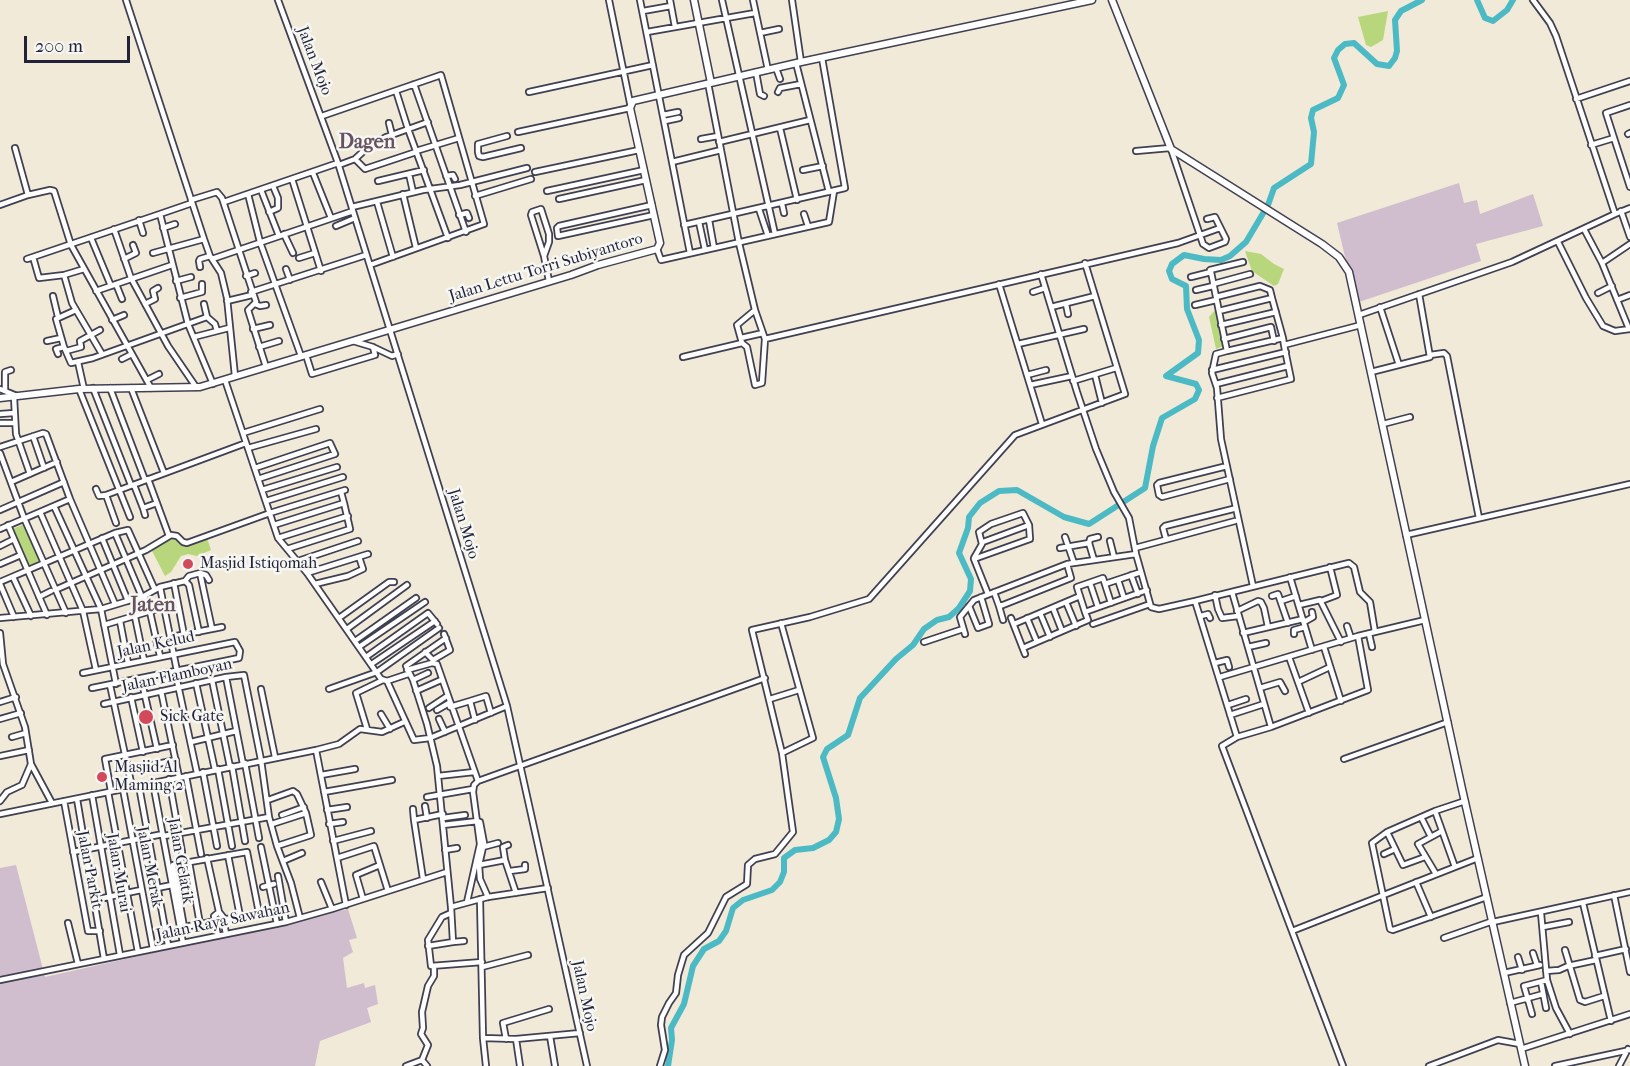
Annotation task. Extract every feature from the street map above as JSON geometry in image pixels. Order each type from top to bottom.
[{"type":"main road","points":[[694,0],[709,83]]},
{"type":"main road","points":[[630,106],[634,101],[756,72],[1063,2],[1092,0]]},
{"type":"main road","points":[[1113,0],[1170,148],[1329,249],[1344,262],[1351,276],[1406,535],[1525,1066]]},
{"type":"main road","name":"Jalan Lettu Torri Subiyantoro","points":[[16,397],[82,388],[196,387],[213,384],[598,265],[657,249],[660,243],[630,106]]},
{"type":"main road","points":[[0,398],[16,397]]},
{"type":"street","points":[[126,0],[191,202],[211,258],[221,273],[227,301],[235,376]]},
{"type":"street","name":"Jalan Mojo","points":[[278,0],[338,164],[507,706],[587,1066]]},
{"type":"street","points":[[518,132],[630,106],[609,0]]},
{"type":"street","points":[[640,0],[690,253]]},
{"type":"street","points":[[722,0],[775,234]]},
{"type":"street","points":[[753,0],[768,70]]},
{"type":"street","points":[[657,249],[661,260],[829,222],[831,192],[801,84],[793,0]]},
{"type":"street","points":[[1533,0],[1553,29],[1615,214]]},
{"type":"street","points":[[643,11],[671,3],[675,27]]},
{"type":"street","points":[[647,32],[755,13]]},
{"type":"street","points":[[760,33],[779,29]]},
{"type":"street","points":[[684,225],[782,204],[845,187],[822,58]]},
{"type":"street","points":[[529,92],[653,65]]},
{"type":"street","points":[[776,68],[780,79]]},
{"type":"street","points":[[756,72],[760,94],[764,96]]},
{"type":"street","points":[[322,116],[441,75],[484,224],[370,265]]},
{"type":"street","points":[[1576,99],[1630,81]]},
{"type":"street","points":[[709,83],[718,139],[726,162],[739,243],[755,310],[764,336],[763,382],[756,385],[753,383],[747,347],[737,324],[755,310]]},
{"type":"street","points":[[414,84],[448,187],[466,232]]},
{"type":"street","points":[[778,92],[780,88],[801,84]]},
{"type":"street","points":[[396,91],[448,238]]},
{"type":"street","points":[[1630,105],[1606,113],[1630,183]]},
{"type":"street","points":[[664,118],[678,111]]},
{"type":"street","points":[[664,118],[679,118]]},
{"type":"street","points":[[702,139],[752,135],[810,120]]},
{"type":"street","points":[[224,202],[355,159],[367,148],[392,135],[428,122]]},
{"type":"street","points":[[389,123],[392,135]]},
{"type":"street","points":[[780,128],[797,200]]},
{"type":"street","points":[[507,136],[478,144],[479,156],[483,158],[521,148]]},
{"type":"street","points":[[355,159],[365,169],[435,144],[459,138]]},
{"type":"street","points":[[1591,145],[1614,138]]},
{"type":"street","points":[[15,148],[28,195]]},
{"type":"street","points":[[1136,151],[1170,148],[1203,244],[1207,248],[1224,243],[1226,240],[1214,216],[1207,219]]},
{"type":"street","points":[[535,172],[639,150]]},
{"type":"street","points":[[672,162],[721,150]]},
{"type":"street","points":[[464,155],[478,152]]},
{"type":"street","points":[[803,170],[823,166]]},
{"type":"street","points":[[200,267],[200,259],[239,250],[352,209],[403,194],[448,187],[527,168]]},
{"type":"street","points":[[378,181],[424,170]]},
{"type":"street","points":[[547,191],[644,170]]},
{"type":"street","points":[[313,172],[331,218]]},
{"type":"street","points":[[409,174],[414,192]]},
{"type":"street","points":[[446,176],[453,175],[455,179]]},
{"type":"street","points":[[292,179],[321,271]]},
{"type":"street","points":[[475,196],[531,179]]},
{"type":"street","points":[[559,200],[646,180]]},
{"type":"street","points":[[269,212],[278,208],[278,198],[273,186]]},
{"type":"street","points":[[261,190],[269,212],[293,253]]},
{"type":"street","points":[[0,205],[28,195],[54,191],[71,245],[151,388]]},
{"type":"street","points":[[27,258],[71,245],[217,192],[224,202],[255,304]]},
{"type":"street","points":[[248,194],[260,242],[312,374],[374,356],[373,346]]},
{"type":"street","points":[[403,194],[416,249]]},
{"type":"street","points":[[376,202],[393,257]]},
{"type":"street","points":[[782,204],[784,213]]},
{"type":"street","points":[[652,205],[559,226],[557,227],[558,236],[654,215]]},
{"type":"street","points":[[544,256],[549,242],[544,208],[532,212],[531,215],[549,281]]},
{"type":"street","points":[[1359,315],[1492,270],[1630,208]]},
{"type":"street","points":[[759,209],[768,236]]},
{"type":"street","points":[[631,210],[633,219]]},
{"type":"street","points":[[1621,211],[1630,237]]},
{"type":"street","points":[[459,215],[467,213],[469,218]]},
{"type":"street","points":[[160,214],[188,324],[213,384]]},
{"type":"street","points":[[804,214],[808,226]]},
{"type":"street","points":[[336,226],[355,218]]},
{"type":"street","points":[[139,220],[143,233]]},
{"type":"street","points":[[709,220],[714,248]]},
{"type":"street","points":[[699,222],[705,250]]},
{"type":"street","points":[[163,228],[175,224]]},
{"type":"street","points":[[683,357],[742,340],[999,284],[1200,236],[1221,228]]},
{"type":"street","points":[[114,229],[131,278],[161,333],[196,387]]},
{"type":"street","points":[[1557,242],[1603,326],[1615,331],[1630,329],[1602,263],[1584,229]]},
{"type":"street","points":[[91,238],[122,299]]},
{"type":"street","points":[[153,253],[204,239]]},
{"type":"street","points":[[124,259],[136,254],[133,244]]},
{"type":"street","points":[[1602,263],[1630,244]]},
{"type":"street","points":[[299,258],[315,253]]},
{"type":"street","points":[[170,257],[179,255]]},
{"type":"street","points":[[227,301],[366,255]]},
{"type":"street","points":[[33,257],[39,278],[64,275],[84,269]]},
{"type":"street","points":[[1191,277],[1243,262]]},
{"type":"street","points":[[660,1066],[665,1050],[662,1017],[676,993],[684,955],[708,933],[726,897],[747,884],[748,865],[755,859],[775,854],[793,832],[782,753],[752,630],[869,599],[907,559],[1011,438],[1024,430],[1125,394],[1085,263]]},
{"type":"street","points":[[96,291],[172,265]]},
{"type":"street","points":[[286,269],[290,280]]},
{"type":"street","points":[[1210,272],[1227,351]]},
{"type":"street","points":[[246,276],[255,273]]},
{"type":"street","points":[[1041,274],[1083,410],[1106,473],[1131,524],[1141,572],[1153,609],[1195,601],[1347,563],[1353,564],[1360,592],[1370,602],[1375,632]]},
{"type":"street","points":[[1196,290],[1250,274]]},
{"type":"street","points":[[64,275],[76,310],[102,354]]},
{"type":"street","points":[[176,281],[191,277]]},
{"type":"street","points":[[180,298],[202,292],[202,284]]},
{"type":"street","points":[[999,284],[1042,424]]},
{"type":"street","points":[[1195,305],[1260,286],[1270,290],[1293,386]]},
{"type":"street","points":[[1598,293],[1602,288],[1612,286]]},
{"type":"street","points":[[145,304],[155,299],[153,291],[158,288]]},
{"type":"street","points":[[1033,292],[1045,288]]},
{"type":"street","points":[[1419,294],[1430,355]]},
{"type":"street","points":[[1617,300],[1630,295]]},
{"type":"street","points":[[53,296],[58,317],[56,321],[70,362],[78,362],[207,317]]},
{"type":"street","points":[[1051,307],[1095,296]]},
{"type":"street","points":[[1219,311],[1272,298]]},
{"type":"street","points":[[204,304],[207,317],[217,331]]},
{"type":"street","points":[[255,304],[266,305]]},
{"type":"street","points":[[255,304],[248,309],[266,367]]},
{"type":"street","points":[[1066,304],[1068,314]]},
{"type":"street","points":[[1380,307],[1399,365]]},
{"type":"street","points":[[58,317],[76,310]]},
{"type":"street","points":[[1221,325],[1276,312]]},
{"type":"street","points":[[112,320],[124,315]]},
{"type":"street","points":[[253,329],[270,325]]},
{"type":"street","points":[[1284,345],[1361,325]]},
{"type":"street","points":[[1224,339],[1271,327],[1278,354]]},
{"type":"street","points":[[194,337],[229,328]]},
{"type":"street","points":[[1018,344],[1084,329]]},
{"type":"street","points":[[58,354],[56,349],[81,347],[80,341],[100,330]]},
{"type":"street","points":[[47,341],[61,338]]},
{"type":"street","points":[[1253,586],[1218,423],[1216,384],[1212,370],[1216,354],[1283,338]]},
{"type":"street","points":[[259,347],[279,341]]},
{"type":"street","points":[[353,341],[397,355]]},
{"type":"street","points":[[1212,370],[1286,352]]},
{"type":"street","points":[[1371,372],[1427,359],[1430,355],[1444,353],[1447,356],[1479,518]]},
{"type":"street","points":[[122,359],[132,354]]},
{"type":"street","points":[[136,363],[144,358]]},
{"type":"street","points":[[78,362],[82,388],[130,517]]},
{"type":"street","points":[[1216,384],[1288,366]]},
{"type":"street","points":[[1030,385],[1095,375],[1116,368]]},
{"type":"street","points":[[11,370],[5,372],[3,390],[16,397],[14,413],[18,441],[30,474]]},
{"type":"street","points":[[1027,375],[1046,370]]},
{"type":"street","points":[[147,380],[159,374]]},
{"type":"street","points":[[1095,375],[1102,403]]},
{"type":"street","points":[[1217,398],[1291,379]]},
{"type":"street","points":[[225,380],[278,538],[307,573],[385,681],[414,740],[430,738],[507,706]]},
{"type":"street","points":[[93,388],[145,515]]},
{"type":"street","points":[[110,388],[169,536]]},
{"type":"street","points":[[131,388],[164,473]]},
{"type":"street","points":[[243,433],[320,409]]},
{"type":"street","points":[[0,414],[14,413]]},
{"type":"street","points":[[106,420],[120,415]]},
{"type":"street","points":[[1383,424],[1410,417]]},
{"type":"street","points":[[0,423],[15,423]]},
{"type":"street","points":[[96,489],[99,496],[106,495],[247,446],[316,429]]},
{"type":"street","points":[[0,447],[43,432],[46,434],[70,499],[115,604]]},
{"type":"street","points":[[33,436],[44,468]]},
{"type":"street","points":[[255,468],[331,444],[334,455],[258,479]]},
{"type":"street","points":[[118,452],[132,446]]},
{"type":"street","points":[[0,453],[53,590],[66,613]]},
{"type":"street","points":[[11,482],[57,462]]},
{"type":"street","points":[[1227,466],[1160,483],[1157,485],[1159,495],[1162,497],[1230,479]]},
{"type":"street","points":[[298,467],[302,478]]},
{"type":"street","points":[[262,490],[337,467]]},
{"type":"street","points":[[266,501],[342,477]]},
{"type":"street","points":[[0,510],[64,482]]},
{"type":"street","points":[[1406,535],[1630,484]]},
{"type":"street","points":[[39,597],[146,550],[174,534],[187,543],[270,513],[343,491],[351,527],[287,549]]},
{"type":"street","points":[[106,495],[116,523]]},
{"type":"street","points":[[0,529],[70,499]]},
{"type":"street","points":[[143,508],[157,503]]},
{"type":"street","points":[[274,525],[344,503]]},
{"type":"street","points":[[54,506],[100,609],[111,667],[114,702],[132,787]]},
{"type":"street","points":[[1166,540],[1164,526],[1233,509]]},
{"type":"street","points":[[40,512],[58,557],[84,611],[96,670]]},
{"type":"street","points":[[974,560],[1030,539],[1029,525],[1024,514],[1021,513],[991,524],[980,531],[983,542]]},
{"type":"street","points":[[278,538],[348,516]]},
{"type":"street","points":[[1201,517],[1204,530]]},
{"type":"street","points":[[924,642],[964,631],[960,617],[972,602],[991,593],[1067,564],[1114,557],[1235,521]]},
{"type":"street","points":[[8,525],[47,615]]},
{"type":"street","points":[[1003,620],[999,606],[974,557],[983,542],[1029,525]]},
{"type":"street","points":[[14,617],[0,583],[102,538],[129,530],[155,590]]},
{"type":"street","points":[[115,533],[150,612],[160,656]]},
{"type":"street","points":[[1065,537],[1074,563]]},
{"type":"street","points":[[1060,548],[1089,543],[1090,539],[1098,537]]},
{"type":"street","points":[[102,538],[128,601]]},
{"type":"street","points":[[0,546],[14,539]]},
{"type":"street","points":[[298,561],[358,541]]},
{"type":"street","points":[[1110,541],[1114,557]]},
{"type":"street","points":[[1089,543],[1094,560]]},
{"type":"street","points":[[307,573],[368,554]]},
{"type":"street","points":[[0,564],[21,555]]},
{"type":"street","points":[[315,584],[363,570],[359,557]]},
{"type":"street","points":[[999,606],[1071,578],[1067,564]]},
{"type":"street","points":[[1299,605],[1337,595],[1330,567]]},
{"type":"street","points":[[1105,584],[1141,572]]},
{"type":"street","points":[[200,573],[212,629]]},
{"type":"street","points":[[0,618],[100,609],[143,596],[160,587],[185,581],[189,576],[200,573],[206,575],[209,580]]},
{"type":"street","points":[[1131,575],[1137,594]]},
{"type":"street","points":[[13,577],[31,616]]},
{"type":"street","points":[[1290,577],[1312,650]]},
{"type":"street","points":[[1011,618],[1024,651],[1037,642],[1088,620],[1077,587],[1103,578],[1111,603]]},
{"type":"street","points":[[1118,580],[1124,598]]},
{"type":"street","points":[[185,581],[189,585],[199,632]]},
{"type":"street","points":[[339,618],[389,582],[394,582]]},
{"type":"street","points":[[1090,583],[1098,607]]},
{"type":"street","points":[[174,584],[184,635]]},
{"type":"street","points":[[347,629],[407,585]]},
{"type":"street","points":[[160,587],[174,653],[178,687],[217,846]]},
{"type":"street","points":[[1085,612],[1147,590]]},
{"type":"street","points":[[1232,592],[1271,727]]},
{"type":"street","points":[[1272,596],[1278,594],[1288,623]]},
{"type":"street","points":[[1014,624],[1080,596]]},
{"type":"street","points":[[1215,596],[1222,618],[1238,614],[1261,602],[1268,627]]},
{"type":"street","points":[[1281,601],[1296,596]]},
{"type":"street","points":[[969,606],[978,628],[989,624],[981,597]]},
{"type":"street","points":[[355,641],[416,598]]},
{"type":"street","points":[[1195,601],[1237,737]]},
{"type":"street","points":[[1321,601],[1341,642]]},
{"type":"street","points":[[1066,602],[1076,626]]},
{"type":"street","points":[[359,647],[425,603]]},
{"type":"street","points":[[1093,624],[1150,604]]},
{"type":"street","points":[[104,624],[164,607]]},
{"type":"street","points":[[1053,608],[1062,631]]},
{"type":"street","points":[[1294,634],[1294,630],[1313,618],[1312,612]]},
{"type":"street","points":[[366,657],[428,613],[440,629],[450,650],[433,660],[425,652]]},
{"type":"street","points":[[1040,613],[1050,637]]},
{"type":"street","points":[[1201,616],[1208,614],[1210,618]]},
{"type":"street","points":[[135,617],[144,660]]},
{"type":"street","points":[[1028,618],[1037,642]]},
{"type":"street","points":[[1220,677],[1358,636],[1425,620]]},
{"type":"street","points":[[120,621],[128,663]]},
{"type":"street","points":[[1243,633],[1288,623],[1304,622]]},
{"type":"street","points":[[781,623],[813,738],[782,753]]},
{"type":"street","points":[[1347,626],[1351,638]]},
{"type":"street","points":[[171,637],[222,627]]},
{"type":"street","points":[[374,663],[397,647],[440,629]]},
{"type":"street","points":[[440,629],[425,652],[406,666],[430,738],[438,776],[453,942]]},
{"type":"street","points":[[329,689],[377,672],[440,629]]},
{"type":"street","points":[[0,633],[3,673],[16,697],[21,713],[31,764],[52,803]]},
{"type":"street","points":[[1369,634],[1372,647]]},
{"type":"street","points":[[1343,1066],[1222,746],[1237,737],[1271,727],[1364,692],[1368,688],[1358,636]]},
{"type":"street","points":[[391,639],[397,647]]},
{"type":"street","name":"Jalan Kelud","points":[[83,673],[235,642],[241,654],[238,658],[176,671]]},
{"type":"street","points":[[1248,647],[1266,643]]},
{"type":"street","points":[[1324,647],[1341,700]]},
{"type":"street","points":[[1289,657],[1309,713]]},
{"type":"street","points":[[1215,663],[1227,660],[1229,667]]},
{"type":"street","points":[[367,729],[356,693],[435,663],[478,781]]},
{"type":"street","points":[[1298,682],[1330,668]]},
{"type":"street","points":[[92,688],[176,671]]},
{"type":"street","points":[[412,680],[428,673]]},
{"type":"street","name":"Jalan Flamboyan","points":[[104,704],[241,675],[244,676],[253,719]]},
{"type":"street","points":[[226,677],[259,838]]},
{"type":"street","points":[[141,678],[157,749]]},
{"type":"street","points":[[488,897],[479,877],[484,838],[474,806],[474,789],[478,781],[763,679]]},
{"type":"street","points":[[212,680],[245,841]]},
{"type":"street","points":[[416,691],[441,680]]},
{"type":"street","points":[[1260,688],[1280,682],[1285,691]]},
{"type":"street","points":[[196,683],[207,737],[217,769],[232,846]]},
{"type":"street","points":[[261,689],[275,757]]},
{"type":"street","points":[[770,699],[799,690]]},
{"type":"street","points":[[161,691],[179,777]]},
{"type":"street","points":[[429,708],[447,696]]},
{"type":"street","points":[[437,710],[486,696],[491,713]]},
{"type":"street","points":[[0,702],[16,697]]},
{"type":"street","points":[[131,697],[143,752]]},
{"type":"street","points":[[1227,705],[1246,699]]},
{"type":"street","points":[[470,701],[475,720]]},
{"type":"street","points":[[1230,715],[1264,704]]},
{"type":"street","points":[[0,719],[21,713]]},
{"type":"street","points":[[381,714],[390,729]]},
{"type":"street","points":[[266,716],[253,719],[269,817],[296,898],[300,918]]},
{"type":"street","points":[[439,719],[445,732]]},
{"type":"street","points":[[0,814],[316,750],[339,744],[358,730],[367,729],[379,732],[404,722]]},
{"type":"street","points":[[1344,759],[1448,722]]},
{"type":"street","points":[[191,742],[236,731]]},
{"type":"street","points":[[12,737],[26,733]]},
{"type":"street","points":[[138,952],[117,843],[105,759],[173,745]]},
{"type":"street","points":[[0,756],[29,750]]},
{"type":"street","points":[[316,750],[346,905]]},
{"type":"street","points":[[129,770],[176,760]]},
{"type":"street","points":[[0,801],[7,792],[22,785],[31,764]]},
{"type":"street","points":[[321,776],[355,770]]},
{"type":"street","points":[[438,776],[474,772]]},
{"type":"street","points":[[186,776],[201,854]]},
{"type":"street","points":[[169,779],[182,852]]},
{"type":"street","points":[[324,792],[392,780]]},
{"type":"street","name":"Jalan Gelatik","points":[[153,783],[183,943]]},
{"type":"street","points":[[139,786],[168,945]]},
{"type":"street","name":"Jalan Merak","points":[[123,789],[153,949]]},
{"type":"street","points":[[427,797],[474,789]]},
{"type":"street","points":[[268,800],[293,791],[297,794],[305,810],[311,833],[310,836],[277,846]]},
{"type":"street","name":"Jalan Murai","points":[[92,795],[120,956]]},
{"type":"street","points":[[77,799],[104,959]]},
{"type":"street","name":"Jalan Parkit","points":[[64,801],[88,931],[100,931]]},
{"type":"street","points":[[1465,801],[1387,832],[1372,843],[1382,895],[1391,930],[1487,897]]},
{"type":"street","points":[[425,806],[427,818]]},
{"type":"street","points":[[327,810],[347,807]]},
{"type":"street","points":[[413,809],[423,879]]},
{"type":"street","points":[[282,815],[305,810]]},
{"type":"street","points":[[272,824],[305,810]]},
{"type":"street","points":[[1435,811],[1455,867]]},
{"type":"street","points":[[414,820],[465,815]]},
{"type":"street","points":[[73,852],[269,817]]},
{"type":"street","points":[[1421,817],[1431,837]]},
{"type":"street","points":[[329,824],[343,822]]},
{"type":"street","points":[[443,825],[479,822]]},
{"type":"street","points":[[469,902],[480,844],[479,822]]},
{"type":"street","points":[[333,841],[370,831]]},
{"type":"street","points":[[1436,874],[1418,844],[1442,831]]},
{"type":"street","points":[[1387,832],[1404,866],[1425,857]]},
{"type":"street","points":[[483,847],[498,843]]},
{"type":"street","points":[[508,845],[503,847],[503,854],[516,893]]},
{"type":"street","points":[[337,858],[372,846],[375,848],[388,891]]},
{"type":"street","points":[[260,847],[271,885],[277,924]]},
{"type":"street","points":[[445,850],[457,848]]},
{"type":"street","points":[[1384,854],[1395,849]]},
{"type":"street","points":[[259,913],[248,853],[207,858],[173,866],[182,922],[186,927],[266,912]]},
{"type":"street","points":[[282,861],[302,853]]},
{"type":"street","points":[[496,856],[503,854]]},
{"type":"street","points":[[228,855],[240,916]]},
{"type":"street","points":[[207,858],[226,934]]},
{"type":"street","points":[[1292,931],[1478,858]]},
{"type":"street","points":[[479,865],[505,860]]},
{"type":"street","points":[[189,862],[200,924]]},
{"type":"street","points":[[363,899],[356,875],[380,865]]},
{"type":"street","points":[[510,871],[525,868],[525,865]]},
{"type":"street","name":"Jalan Raya Sawahan","points":[[0,980],[286,922],[447,872]]},
{"type":"street","points":[[271,885],[278,876]]},
{"type":"street","points":[[321,882],[332,909]]},
{"type":"street","points":[[1416,882],[1431,917]]},
{"type":"street","points":[[271,885],[291,884]]},
{"type":"street","points":[[157,888],[172,885]]},
{"type":"street","points":[[271,885],[282,901],[286,922]]},
{"type":"street","points":[[419,1063],[428,1045],[421,1034],[422,1012],[428,986],[434,976],[428,940],[438,923],[451,910],[469,902],[548,888]]},
{"type":"street","points":[[94,900],[141,890]]},
{"type":"street","points":[[1444,938],[1493,922],[1630,892]]},
{"type":"street","points":[[1614,896],[1630,972]]},
{"type":"street","points":[[282,901],[296,898]]},
{"type":"street","points":[[480,899],[483,1038],[486,1066]]},
{"type":"street","points":[[1584,903],[1611,1021]]},
{"type":"street","points":[[218,936],[214,916],[219,912]]},
{"type":"street","points":[[1541,913],[1547,980],[1558,1011],[1570,1034]]},
{"type":"street","points":[[1543,927],[1569,922]]},
{"type":"street","points":[[68,923],[78,964]]},
{"type":"street","points":[[452,923],[459,923]]},
{"type":"street","points":[[428,946],[464,941]]},
{"type":"street","points":[[1565,950],[1568,966],[1581,1001],[1604,996]]},
{"type":"street","points":[[1546,970],[1559,970],[1626,950]]},
{"type":"street","points":[[1504,973],[1539,965],[1533,953]]},
{"type":"street","points":[[434,968],[482,964],[528,955]]},
{"type":"street","points":[[1518,957],[1522,970]]},
{"type":"street","points":[[1532,1014],[1525,985],[1547,980]]},
{"type":"street","points":[[1540,982],[1545,1008]]},
{"type":"street","points":[[1510,1003],[1542,994]]},
{"type":"street","points":[[506,1038],[503,1023],[549,1009]]},
{"type":"street","points":[[1429,1066],[1497,1040],[1520,1047],[1570,1034],[1630,1014]]},
{"type":"street","points":[[483,1038],[516,1039],[580,1033]]},
{"type":"street","points":[[550,1036],[555,1066]]},
{"type":"street","points":[[516,1039],[520,1066]]},
{"type":"street","points":[[1555,1066],[1629,1050]]},
{"type":"street","points":[[1619,1066],[1629,1050]]},
{"type":"street","points":[[406,1066],[419,1063],[427,1066]]},
{"type":"shaded area","points":[[1459,183],[1464,203],[1477,200],[1480,214],[1533,194],[1543,226],[1476,244],[1481,261],[1356,303],[1337,223]]},
{"type":"shaded area","points":[[16,865],[45,977],[348,909],[357,938],[349,940],[353,952],[343,958],[347,988],[364,983],[365,988],[375,985],[378,1004],[367,1008],[371,1022],[320,1041],[315,1066],[0,1066],[0,868]]},
{"type":"green space","points":[[1388,11],[1383,40],[1371,47],[1366,45],[1358,17]]},
{"type":"green space","points":[[1245,251],[1261,254],[1284,269],[1278,284],[1274,286],[1252,271]]},
{"type":"green space","points":[[1216,309],[1224,346],[1216,349],[1209,317]]},
{"type":"green space","points":[[25,524],[41,562],[29,567],[12,529]]},
{"type":"green space","points":[[170,537],[177,538],[184,544],[207,538],[211,550],[197,556],[188,554],[181,556],[171,572],[165,576],[151,549]]},
{"type":"waterway","points":[[668,1066],[672,1040],[671,1028],[684,1004],[693,966],[704,949],[719,941],[726,931],[733,908],[743,900],[772,890],[780,882],[784,872],[784,858],[795,850],[813,848],[829,840],[836,832],[839,819],[836,798],[823,757],[827,749],[848,735],[860,698],[896,659],[913,645],[924,629],[937,620],[949,617],[959,608],[970,591],[971,579],[959,553],[968,528],[969,517],[980,503],[999,491],[1017,490],[1064,517],[1089,524],[1145,488],[1153,446],[1162,418],[1195,399],[1199,390],[1196,384],[1166,376],[1198,353],[1199,340],[1187,309],[1186,286],[1172,279],[1169,271],[1172,264],[1184,255],[1221,260],[1230,256],[1246,242],[1268,205],[1274,188],[1311,164],[1314,132],[1311,118],[1313,110],[1338,98],[1344,85],[1334,58],[1338,50],[1345,44],[1354,43],[1377,64],[1389,66],[1397,51],[1395,20],[1401,11],[1422,0]]},
{"type":"waterway","points":[[1477,0],[1485,18],[1493,21],[1507,10],[1513,0]]},
{"type":"place","name":"Masjid Istiqomah","points":[[188,564]]},
{"type":"place","name":"Sick Gate","points":[[146,717]]},
{"type":"place","name":"Masjid Al Maming 2","points":[[102,777]]},
{"type":"district","name":"Dagen","points":[[367,143]]},
{"type":"district","name":"Jaten","points":[[153,606]]}]
